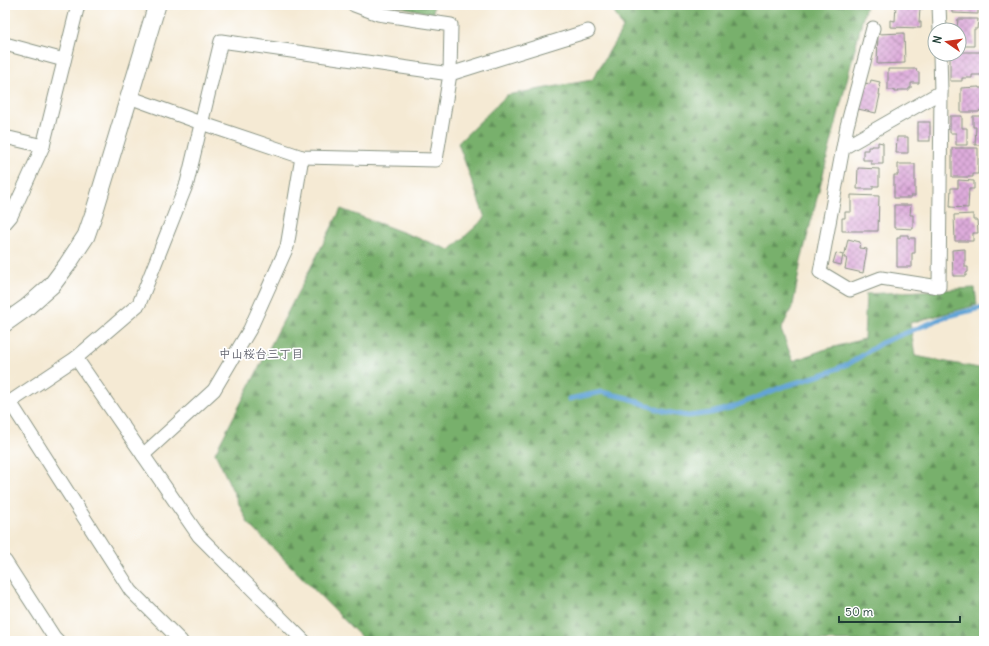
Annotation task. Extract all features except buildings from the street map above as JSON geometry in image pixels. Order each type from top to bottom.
[{"type":"street","points":[[5,222],[11,216],[43,146],[78,5]]},
{"type":"street","points":[[5,323],[26,308],[52,285],[86,236],[157,5]]},
{"type":"street","points":[[129,97],[302,157],[436,160],[450,74],[451,25],[378,14],[354,5]]},
{"type":"street","points":[[939,5],[940,22]]},
{"type":"street","points":[[873,28],[847,126],[820,272],[850,290],[882,278],[939,287],[940,62]]},
{"type":"street","points":[[181,641],[131,591],[8,403],[76,358],[139,304],[187,184],[221,41],[450,74],[588,31]]},
{"type":"street","points":[[5,44],[64,60]]},
{"type":"street","points":[[843,148],[941,92]]},
{"type":"street","points":[[5,137],[43,146]]},
{"type":"street","points":[[143,455],[214,390],[250,329],[287,247],[302,157]]},
{"type":"street","points":[[76,358],[200,536],[304,641]]},
{"type":"street","points":[[5,561],[58,641]]},
{"type":"green space","points":[[393,5],[434,5],[433,14]]},
{"type":"green space","points":[[610,5],[866,5],[801,261],[793,305],[781,330],[793,361],[823,350],[864,339],[866,294],[975,288],[977,305],[910,323],[915,356],[984,369],[984,641],[365,641],[248,523],[215,453],[341,209],[450,250],[485,218],[458,143],[507,95],[592,80],[623,28]]},
{"type":"waterway","points":[[569,399],[602,392],[628,398],[662,411],[677,414],[688,416],[711,413],[733,407],[782,387],[827,373],[852,362],[881,343],[945,317],[984,307]]},
{"type":"district","name":"中山桜台三丁目","points":[[261,354]]}]
